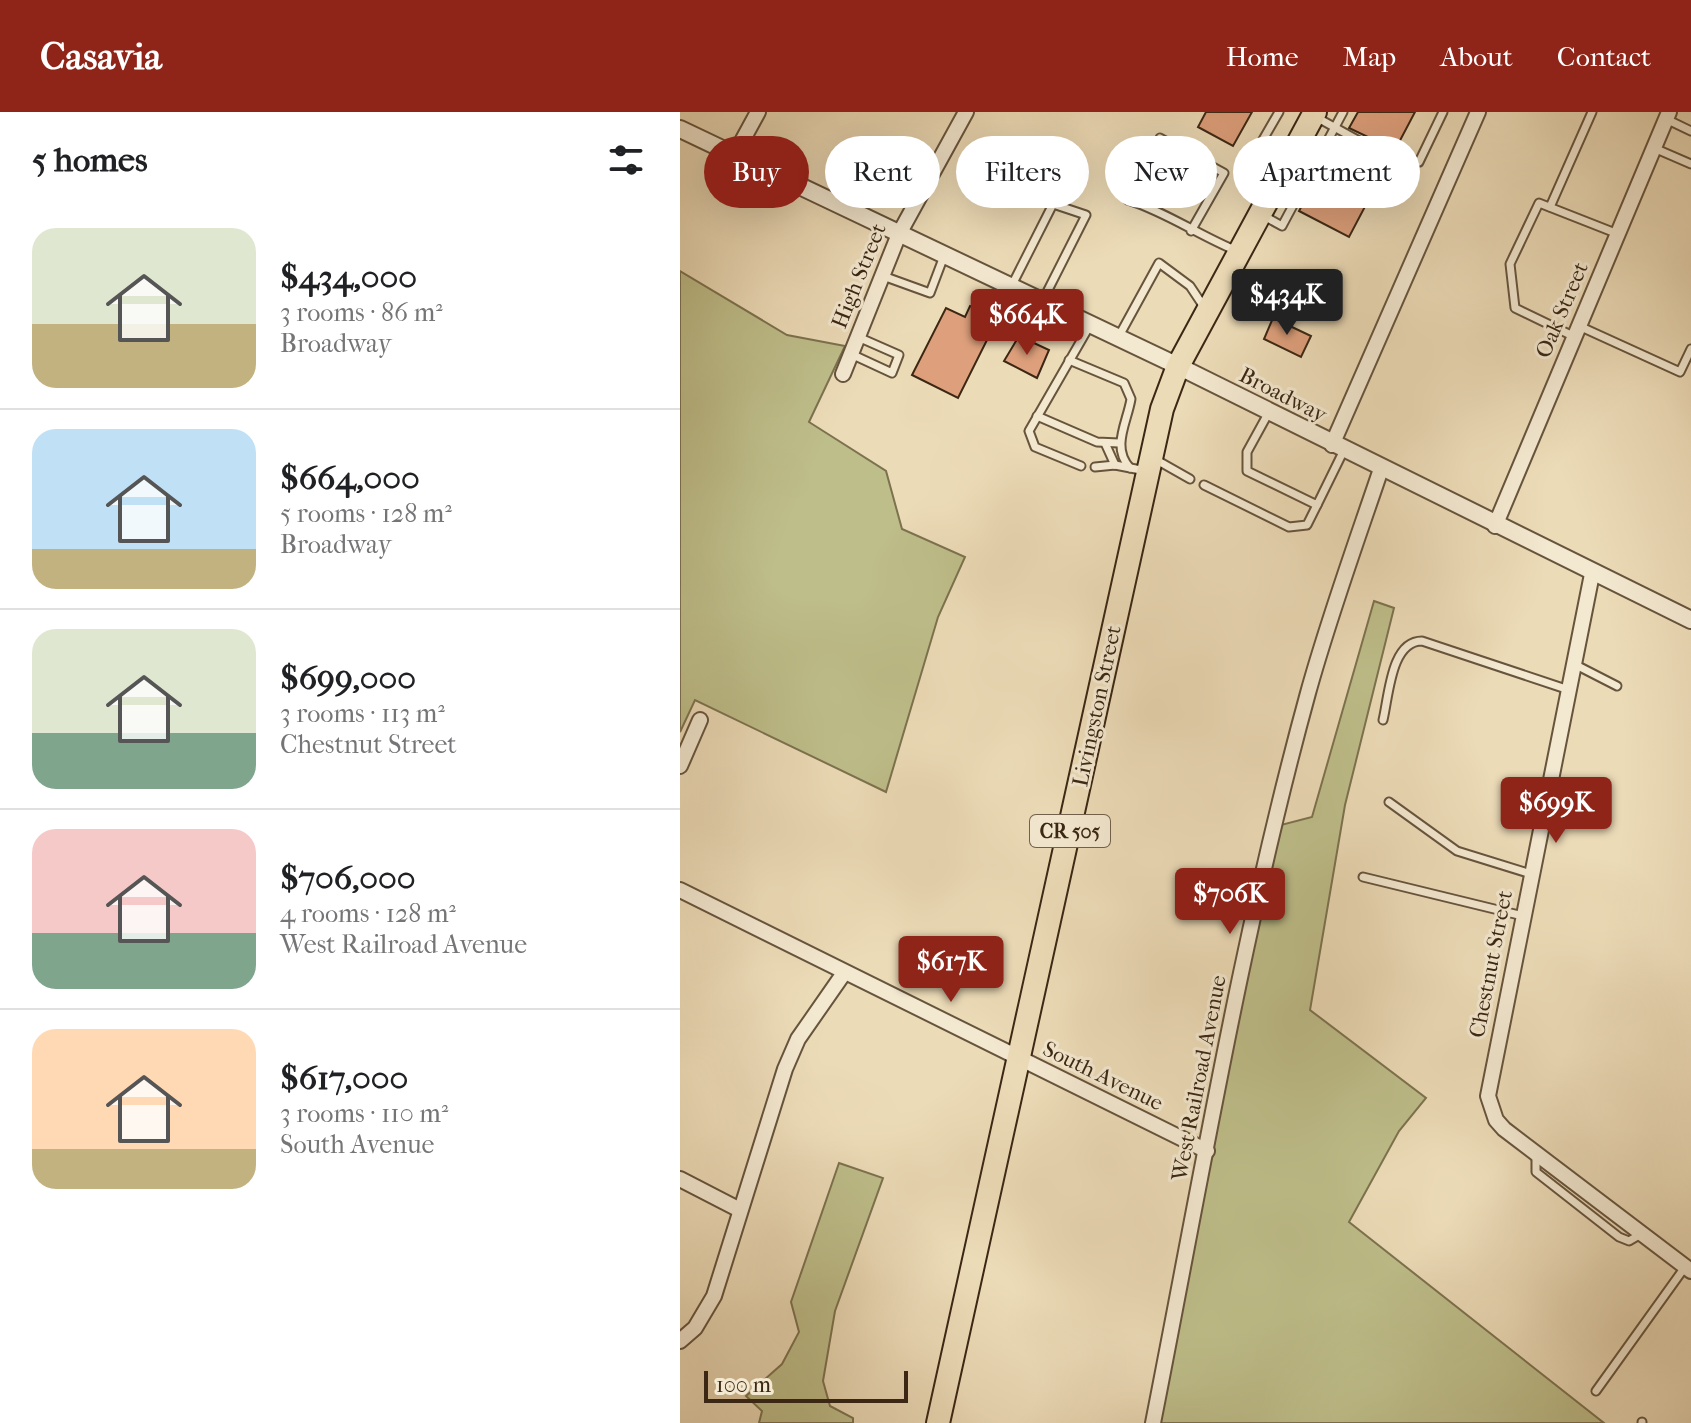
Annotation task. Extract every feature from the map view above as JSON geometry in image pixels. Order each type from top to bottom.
[{"type":"main road","name":"Livingston Street","points":[[938,1423],[1019,1059],[1143,466],[1178,366],[1312,113]]},
{"type":"street","points":[[745,136],[758,112]]},
{"type":"street","name":"High Street","points":[[843,374],[899,234],[966,112]]},
{"type":"street","points":[[1338,447],[1478,112]]},
{"type":"street","name":"Oak Street","points":[[1495,526],[1668,116]]},
{"type":"street","name":"Broadway","points":[[680,129],[704,141]]},
{"type":"street","name":"Broadway","points":[[809,191],[1178,366],[1495,526],[1691,620]]},
{"type":"street","name":"West Railroad Avenue","points":[[1153,1423],[1288,769],[1331,615],[1381,469]]},
{"type":"street","name":"Chestnut Street","points":[[1592,574],[1488,1096],[1496,1120],[1504,1129],[1688,1269]]},
{"type":"street","points":[[680,766],[700,720]]},
{"type":"street","name":"South Avenue","points":[[680,890],[1207,1151]]},
{"type":"street","points":[[680,1341],[695,1328],[714,1296],[785,1069],[798,1039],[844,973]]},
{"type":"street","points":[[680,1179],[740,1210]]},
{"type":"lane","points":[[1265,136],[1279,112]]},
{"type":"lane","points":[[1260,214],[1282,226],[1343,112]]},
{"type":"lane","points":[[1312,113],[1381,153],[1419,162],[1443,112]]},
{"type":"lane","points":[[1550,207],[1592,112]]},
{"type":"lane","points":[[1668,116],[1691,131]]},
{"type":"lane","points":[[1191,231],[1224,173],[1160,138],[1128,200],[1191,231],[1239,252]]},
{"type":"lane","points":[[1654,148],[1691,164]]},
{"type":"lane","points":[[1618,234],[1539,203],[1510,264],[1510,286],[1515,308],[1680,372],[1691,349]]},
{"type":"lane","points":[[1011,287],[1053,204],[1086,215],[1042,302]]},
{"type":"lane","points":[[882,275],[930,293],[944,256]]},
{"type":"lane","points":[[1118,338],[1159,263],[1190,286],[1207,311]]},
{"type":"lane","points":[[1081,466],[1035,447],[1029,431],[1090,325]]},
{"type":"lane","points":[[851,354],[892,373],[899,355],[858,337]]},
{"type":"lane","points":[[1069,360],[1124,383],[1131,399],[1119,443],[1123,460],[1178,473],[1190,479]]},
{"type":"lane","points":[[1269,412],[1247,452],[1247,471],[1317,505]]},
{"type":"lane","points":[[1037,416],[1097,442],[1119,443]]},
{"type":"lane","points":[[1105,443],[1115,465]]},
{"type":"lane","points":[[1204,485],[1289,527],[1307,525],[1338,447]]},
{"type":"lane","points":[[1095,467],[1143,466]]},
{"type":"lane","points":[[1383,720],[1398,657],[1403,646],[1412,641],[1422,641],[1569,690]]},
{"type":"lane","points":[[1574,664],[1617,686]]},
{"type":"lane","points":[[1389,802],[1457,851],[1531,874]]},
{"type":"lane","points":[[1363,877],[1523,916]]},
{"type":"lane","points":[[1596,1391],[1688,1269]]},
{"type":"green space","points":[[680,271],[787,335],[845,346],[809,422],[886,471],[902,529],[965,557],[938,617],[886,792],[695,700],[680,732]]},
{"type":"green space","points":[[1374,601],[1394,608],[1345,805],[1310,1010],[1426,1098],[1399,1131],[1349,1222],[1604,1423],[1151,1423],[1277,826],[1312,817]]},
{"type":"green space","points":[[839,1163],[883,1178],[835,1311],[823,1381],[830,1406],[853,1418],[853,1423],[759,1423],[762,1411],[746,1396],[782,1364],[799,1332],[791,1302]]},
{"type":"building","points":[[1206,112],[1252,112],[1239,136],[1233,136],[1233,146],[1198,127]]},
{"type":"building","points":[[1358,112],[1415,112],[1402,136],[1366,136],[1349,128]]},
{"type":"building","points":[[1301,208],[1364,208],[1349,237],[1299,211]]},
{"type":"building","points":[[970,306],[997,320],[958,398],[912,375],[946,308],[965,317]]},
{"type":"building","points":[[1273,318],[1311,336],[1301,357],[1264,339]]},
{"type":"building","points":[[1019,336],[1049,350],[1037,378],[1004,361]]}]
